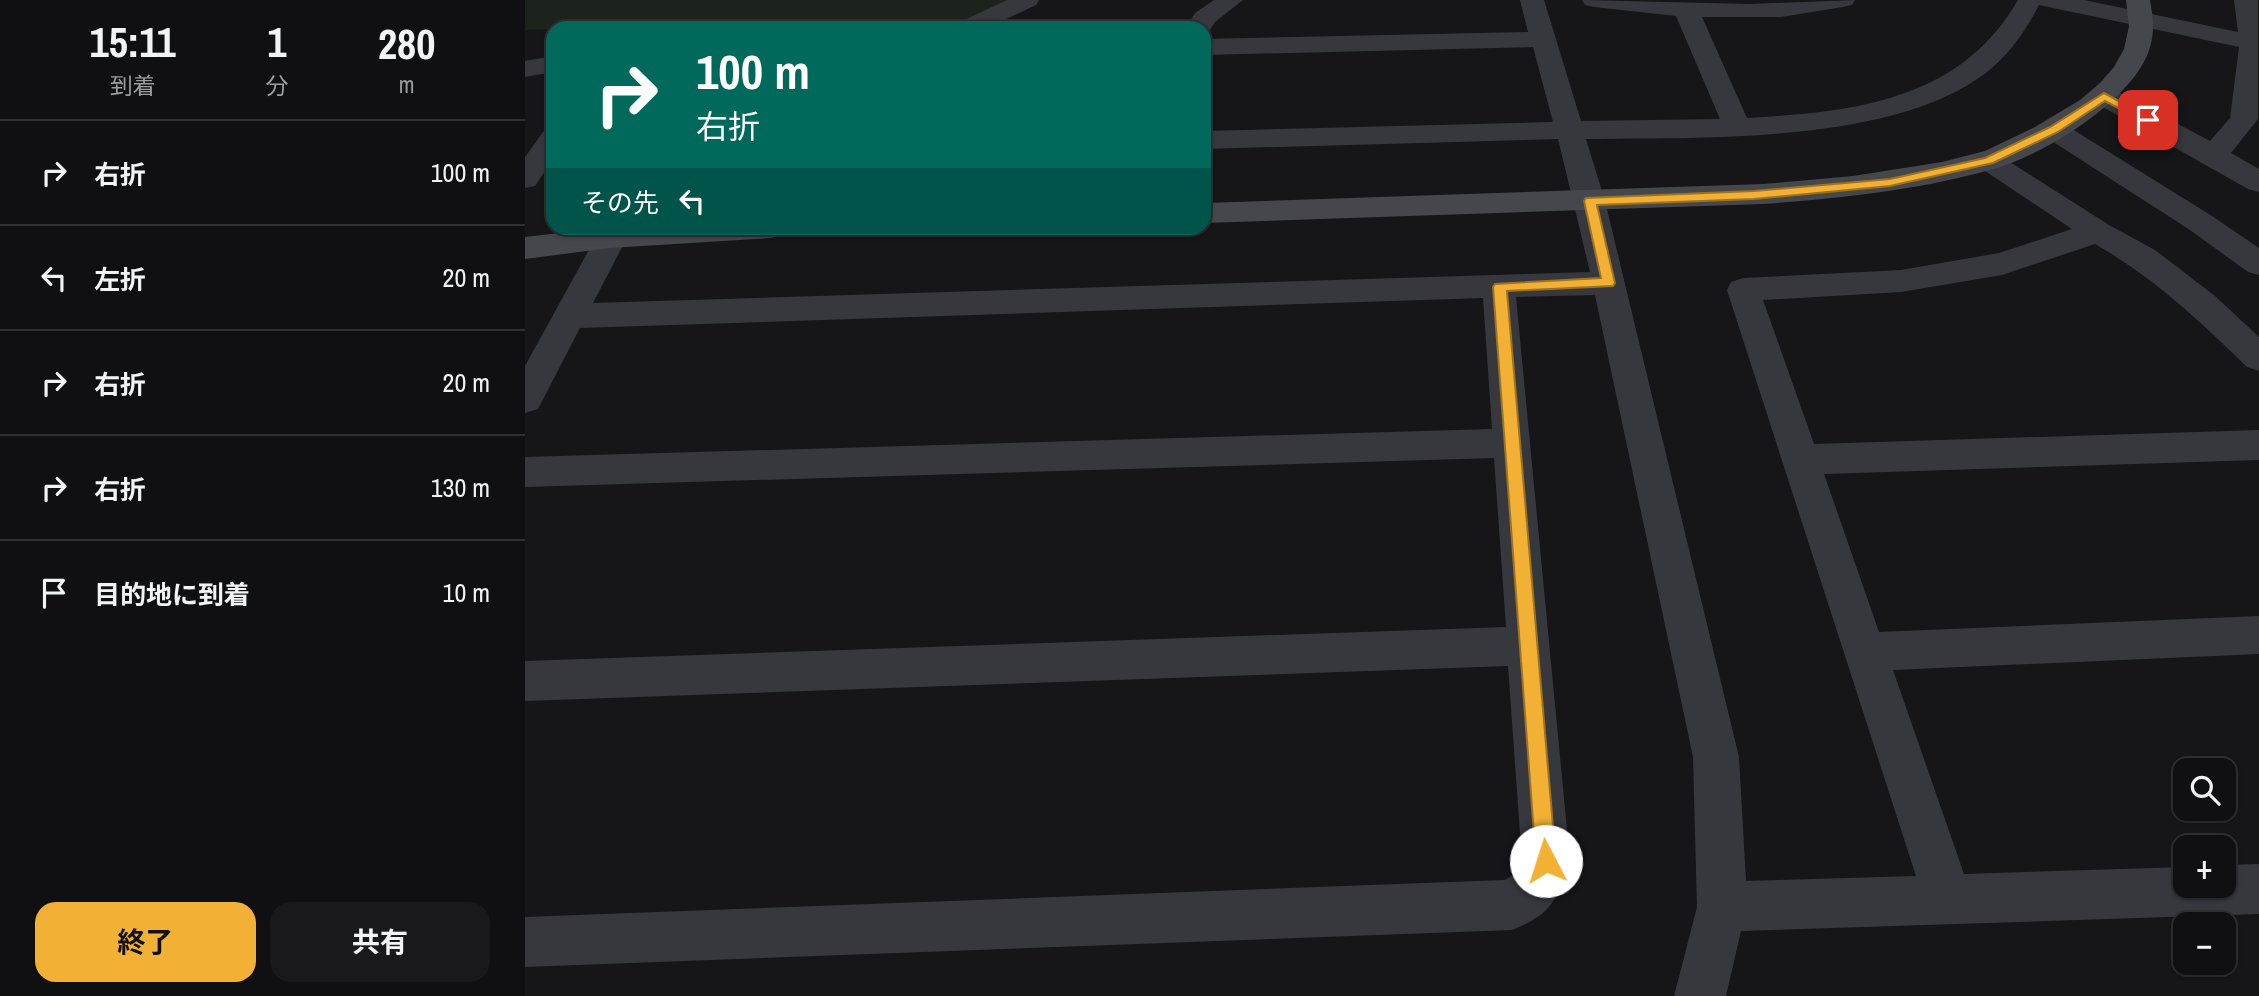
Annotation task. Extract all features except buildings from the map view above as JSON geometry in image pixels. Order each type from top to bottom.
[{"type":"street","points":[[1202,21],[1231,0]]},
{"type":"street","points":[[1532,0],[1590,201],[1716,757],[1722,906],[1700,996]]},
{"type":"street","points":[[1594,0],[1686,10],[1750,12],[1811,8],[1843,0]]},
{"type":"street","points":[[1211,140],[1737,127],[1847,116],[1899,103],[1950,83],[1989,59],[2011,35],[2030,0]]},
{"type":"street","points":[[2048,0],[2141,10],[2255,44]]},
{"type":"street","points":[[2214,155],[2252,120],[2255,44],[2246,0]]},
{"type":"street","points":[[989,21],[1023,10]]},
{"type":"street","points":[[1686,10],[1737,127]]},
{"type":"street","points":[[1211,213],[1754,195],[1890,183],[1989,161],[2054,130],[2104,96],[2127,68],[2138,44],[2141,10]]},
{"type":"street","points":[[1211,47],[1543,39]]},
{"type":"street","points":[[525,69],[546,65]]},
{"type":"street","points":[[2104,96],[2259,182]]},
{"type":"street","points":[[2054,130],[2201,223],[2259,264]]},
{"type":"street","points":[[525,179],[546,148]]},
{"type":"street","points":[[1989,161],[2098,232],[2144,258],[2203,304],[2259,358]]},
{"type":"street","points":[[1948,899],[1742,290],[1914,279],[2002,264],[2098,232]]},
{"type":"street","points":[[525,248],[596,235]]},
{"type":"street","points":[[525,399],[611,235]]},
{"type":"street","points":[[569,316],[1609,283]]},
{"type":"street","points":[[525,942],[1512,905],[1535,889],[1546,861],[1499,287]]},
{"type":"street","points":[[525,472],[1512,443]]},
{"type":"street","points":[[1800,460],[2259,445]]},
{"type":"street","points":[[1865,652],[2259,635]]},
{"type":"street","points":[[525,681],[1528,646]]},
{"type":"street","points":[[1722,906],[2259,889]]},
{"type":"shaded area","points":[[525,0],[1026,0],[979,21],[546,21],[546,29],[525,30]]},
{"type":"route","points":[[1546,861],[1499,287],[1609,283],[1590,201],[1754,195],[1890,183],[1989,161],[2054,130],[2104,96],[2148,120]]}]
